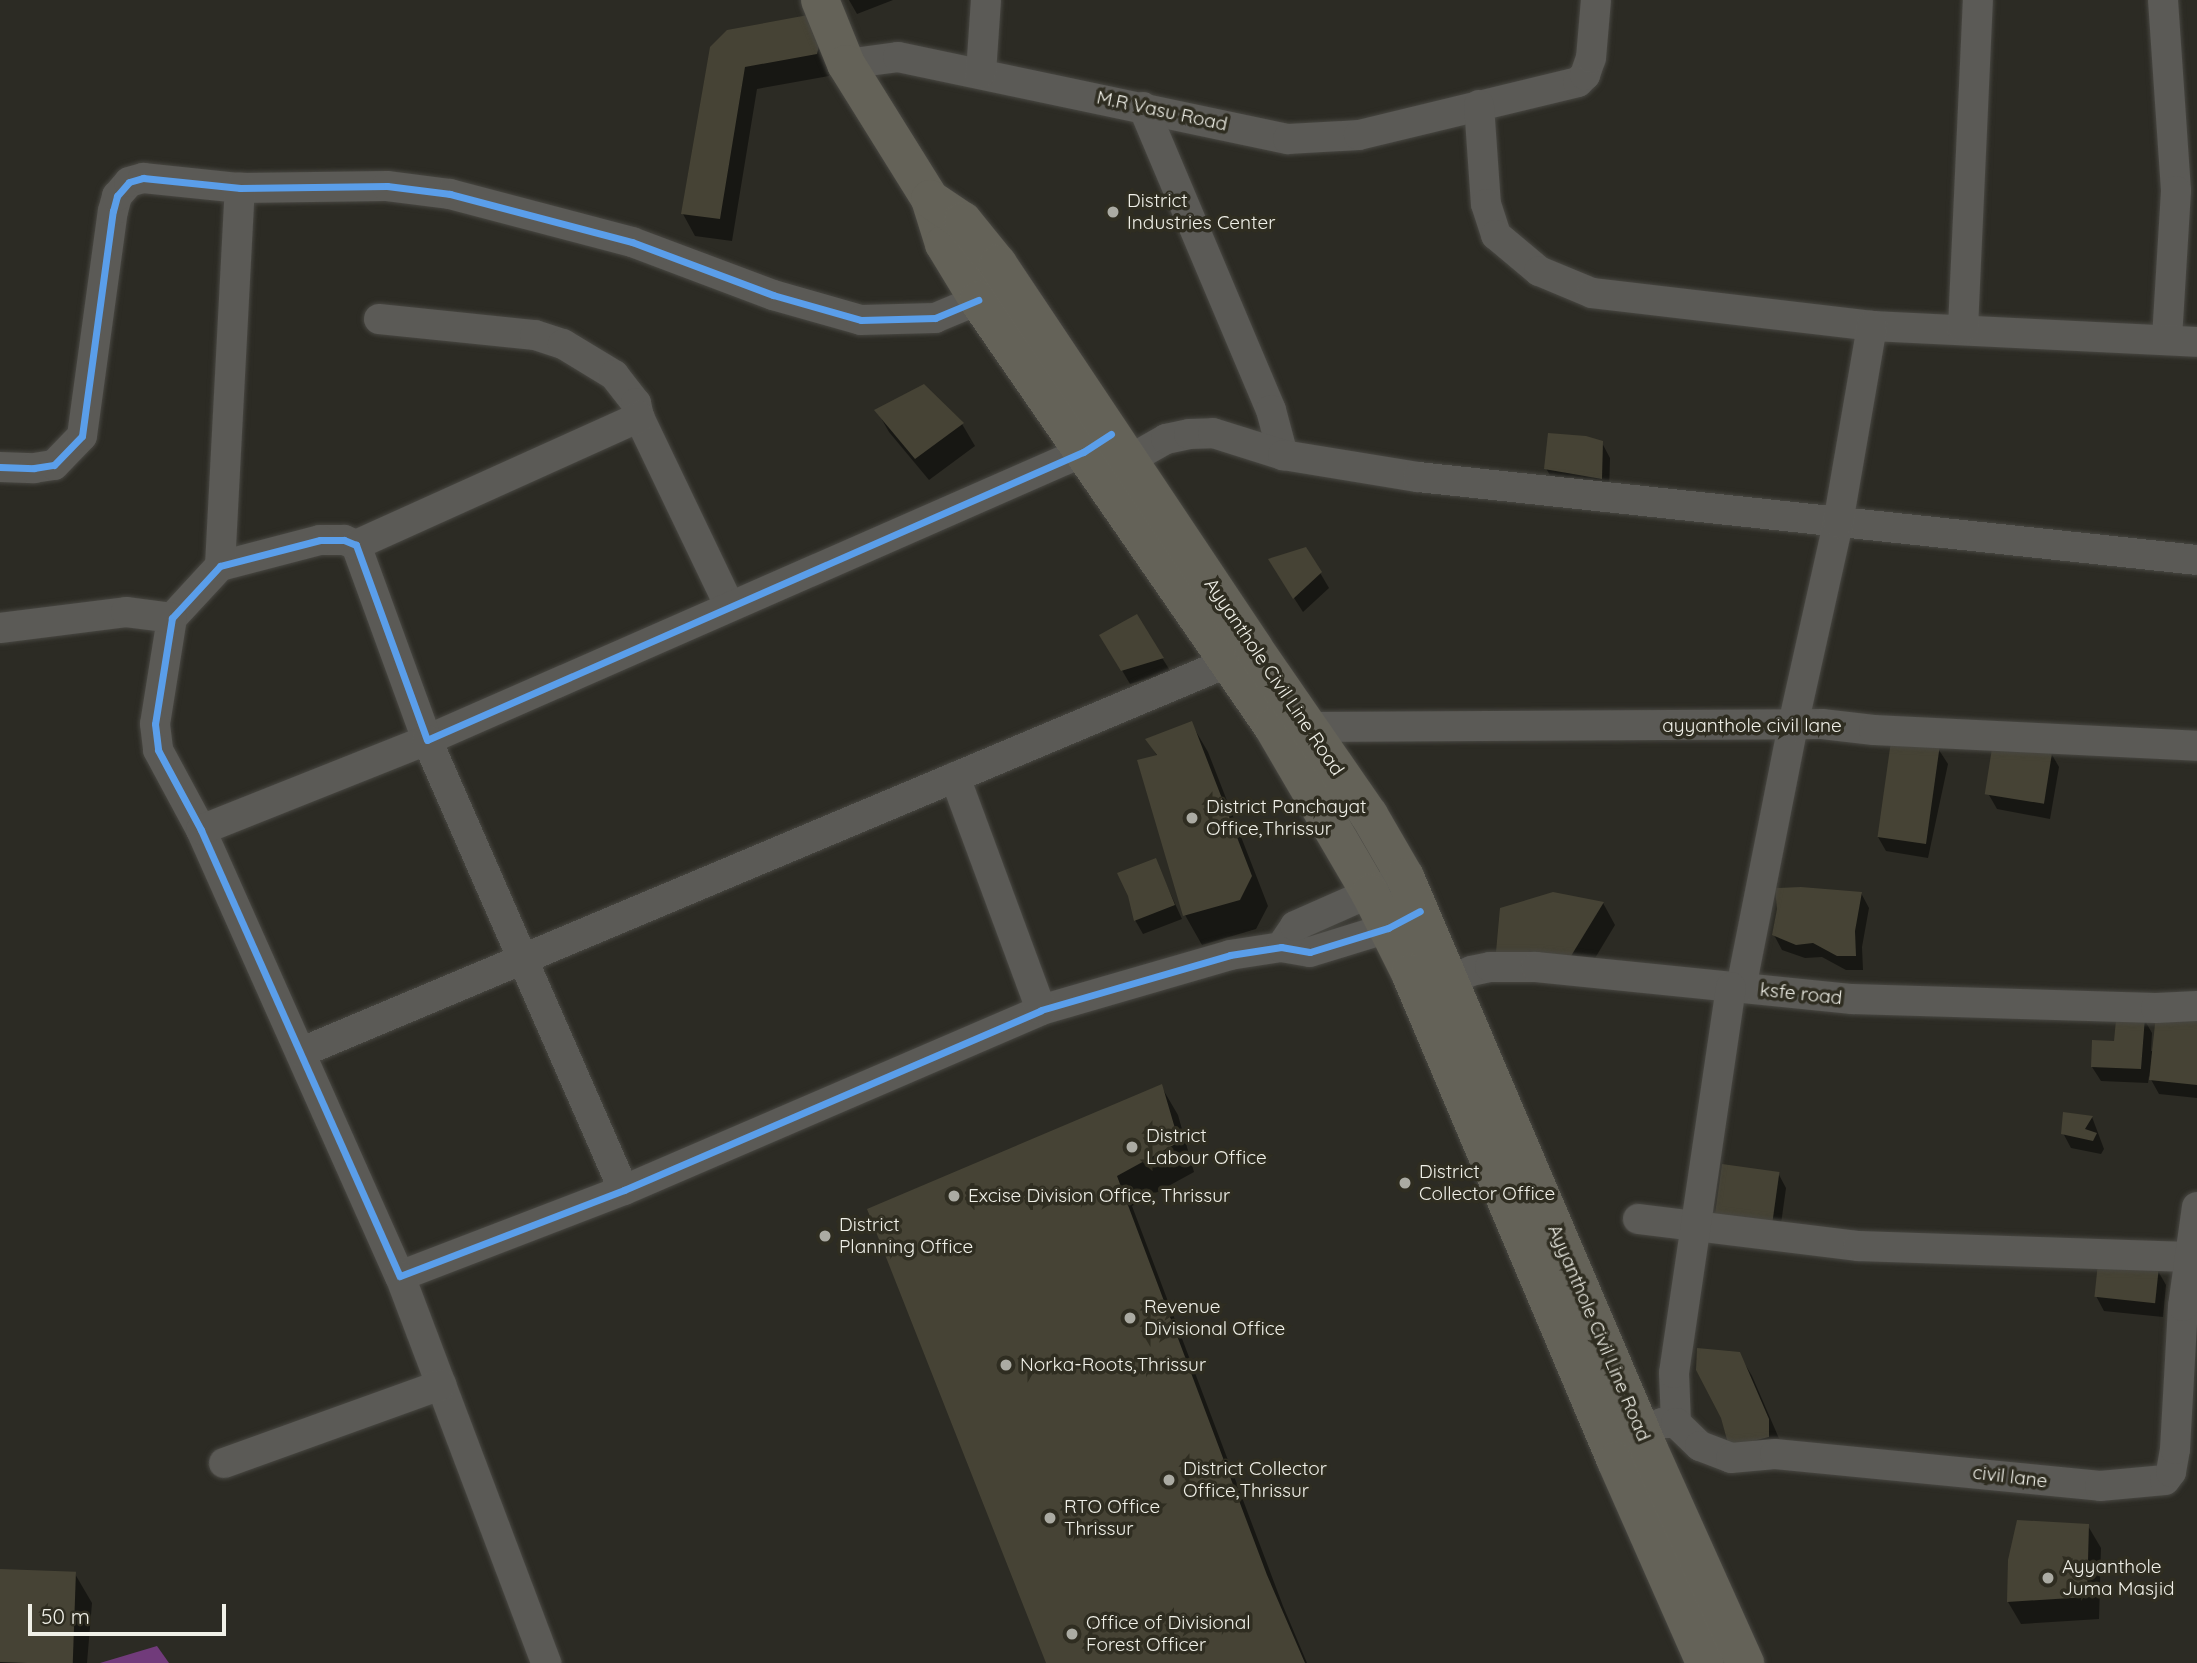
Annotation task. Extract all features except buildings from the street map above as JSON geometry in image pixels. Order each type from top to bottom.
[{"type":"main road","name":"Ayyanthole Civil Line Road","points":[[820,0],[846,64],[930,199],[944,244],[978,300],[1108,449],[1369,815],[1405,877],[1404,920],[1410,973],[1645,1440],[1705,1663]]},
{"type":"main road","name":"Ayyanthole Civil Line Road","points":[[930,199],[963,221],[998,264],[1108,449],[1229,662],[1273,727],[1370,893],[1404,920],[1450,981],[1645,1440],[1745,1663]]},
{"type":"street","points":[[981,73],[986,0]]},
{"type":"street","name":"M.R Vasu Road","points":[[846,64],[898,57],[1288,139],[1359,135],[1578,82],[1585,75],[1591,58],[1596,0]]},
{"type":"street","points":[[1963,328],[1978,0]]},
{"type":"street","points":[[2163,0],[2176,191],[2167,340]]},
{"type":"street","points":[[1479,105],[1486,204],[1496,235],[1539,271],[1592,293],[1872,326],[1963,328],[2197,342]]},
{"type":"street","points":[[1143,107],[1271,410],[1283,455]]},
{"type":"street","points":[[0,467],[34,468],[54,465],[82,436],[117,196],[130,183],[143,178],[240,188],[387,186],[450,194],[632,242],[773,295],[861,320],[935,318],[978,300]]},
{"type":"street","points":[[220,566],[240,188]]},
{"type":"street","points":[[379,319],[535,335],[563,344],[614,375],[636,403],[639,417],[729,605]]},
{"type":"street","points":[[1645,1440],[1674,1373],[1736,988],[1838,523],[1872,326]]},
{"type":"street","points":[[546,1663],[400,1276],[201,830],[158,750],[156,715],[172,618],[220,566],[320,540],[344,540],[356,545],[639,417]]},
{"type":"street","points":[[201,830],[427,740],[729,605],[1108,449],[1189,434],[1213,433],[1240,439],[1283,455],[1418,477],[2197,560]]},
{"type":"street","points":[[356,545],[427,740],[624,1190]]},
{"type":"street","points":[[0,628],[126,612],[172,618]]},
{"type":"street","points":[[302,1052],[1229,662]]},
{"type":"street","name":"ayyanthole civil lane","points":[[1307,727],[1822,724],[1874,730],[2197,746]]},
{"type":"street","points":[[955,777],[1041,1010]]},
{"type":"street","points":[[1281,947],[1295,926],[1405,877]]},
{"type":"street","points":[[400,1276],[624,1190],[1041,1010],[1230,955],[1281,947],[1310,951],[1404,920]]},
{"type":"street","name":"ksfe road","points":[[1450,981],[1471,971],[1490,967],[1536,967],[1852,999],[2156,1008],[2197,1006]]},
{"type":"street","name":"civil lane","points":[[1645,1440],[1700,1446],[1731,1458],[1784,1455],[2100,1486],[2165,1480],[2171,1472],[2175,1449],[2189,1258],[2197,1207]]},
{"type":"street","points":[[1638,1219],[1810,1243],[2189,1258]]},
{"type":"street","points":[[224,1463],[441,1385]]},
{"type":"shaded area","points":[[157,1646],[169,1663],[100,1663]]},
{"type":"cycle path","points":[[0,467],[34,468],[54,465],[82,436],[113,211],[117,196],[129,182],[143,178],[240,188],[387,186],[450,194],[632,242],[773,295],[861,320],[935,318],[978,300]]},
{"type":"cycle path","points":[[1111,434],[1083,452],[427,740],[356,545],[344,540],[320,540],[220,566],[172,618],[155,724],[158,750],[201,830],[400,1276],[624,1190],[1041,1010],[1230,955],[1281,947],[1310,952],[1388,928],[1420,911]]},
{"type":"place","name":"District Industries Center","points":[[1113,212]]},
{"type":"place","name":"District Panchayat Office,Thrissur","points":[[1192,818]]},
{"type":"place","name":"District Labour Office","points":[[1132,1147]]},
{"type":"place","name":"District Collector Office","points":[[1405,1183]]},
{"type":"place","name":"Excise Division Office, Thrissur","points":[[954,1196]]},
{"type":"place","name":"District Planning Office","points":[[825,1236]]},
{"type":"place","name":"Revenue Divisional Office","points":[[1130,1318]]},
{"type":"place","name":"Norka-Roots,Thrissur","points":[[1006,1365]]},
{"type":"place","name":"District Collector Office,Thrissur","points":[[1169,1480]]},
{"type":"place","name":"RTO Office Thrissur","points":[[1050,1518]]},
{"type":"place","name":"Ayyanthole Juma Masjid","points":[[2048,1578]]},
{"type":"place","name":"Office of Divisional Forest Officer","points":[[1072,1634]]}]
